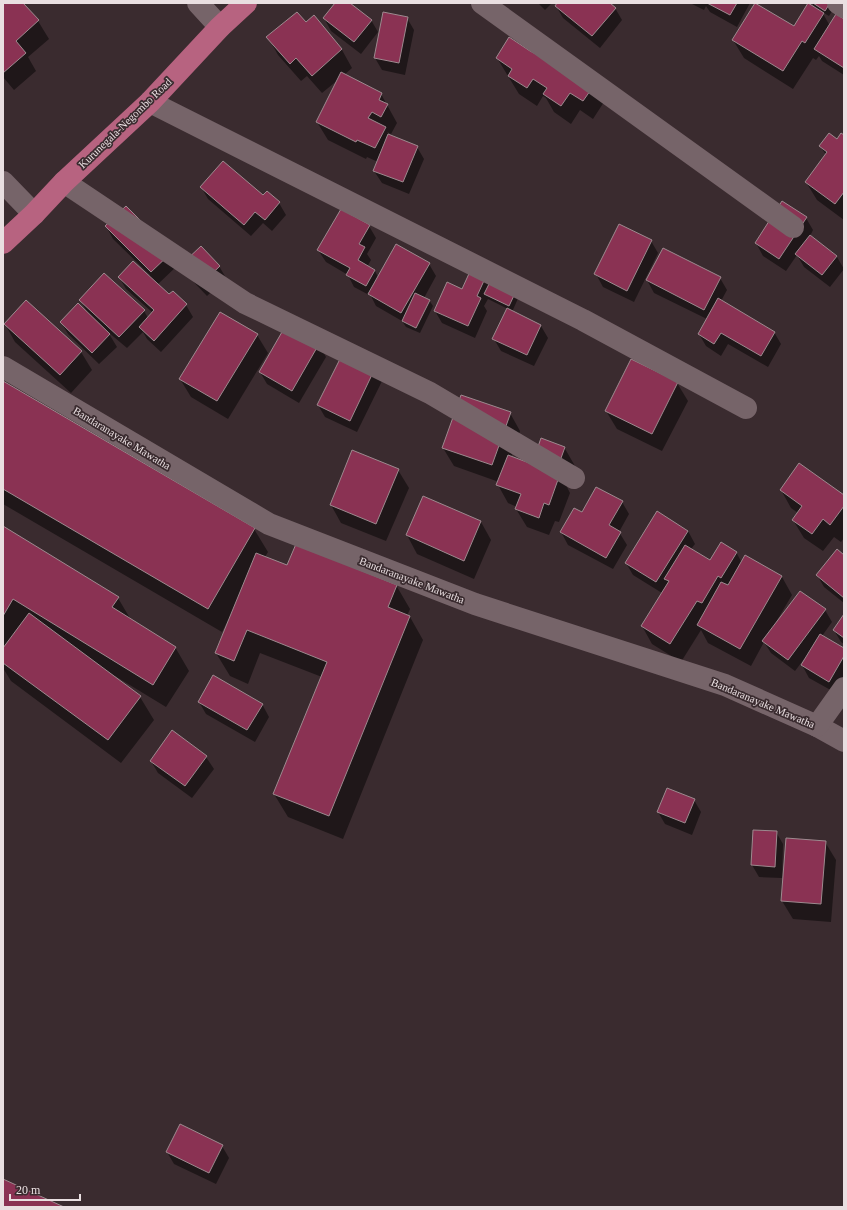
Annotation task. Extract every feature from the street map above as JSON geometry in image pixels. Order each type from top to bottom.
[{"type":"main road","name":"Kurunegala-Negombo Road","points":[[3,243],[34,214],[64,182],[150,102],[220,27],[246,3]]},
{"type":"street","points":[[198,3],[220,27]]},
{"type":"street","points":[[482,3],[793,227]]},
{"type":"street","points":[[838,3],[844,7]]},
{"type":"street","points":[[150,102],[583,320],[746,408]]},
{"type":"street","points":[[3,182],[34,214]]},
{"type":"street","points":[[64,182],[245,303],[430,393],[574,478]]},
{"type":"street","name":"Bandaranayake Mawatha","points":[[3,368],[269,524],[475,604],[725,685],[817,726],[844,741]]},
{"type":"street","points":[[817,726],[844,688]]},
{"type":"building","points":[[3,3],[23,3],[39,20],[16,41],[26,53],[3,73]]},
{"type":"building","points":[[335,3],[350,3],[372,20],[354,42],[323,18]]},
{"type":"building","points":[[557,3],[610,3],[616,8],[592,36],[555,6]]},
{"type":"building","points":[[707,3],[737,3],[730,15]]},
{"type":"building","points":[[755,3],[794,26],[808,3],[824,13],[805,43],[802,41],[783,71],[732,40]]},
{"type":"building","points":[[813,3],[830,3],[825,11]]},
{"type":"building","points":[[297,12],[306,22],[314,15],[342,49],[312,76],[296,58],[290,64],[266,37]]},
{"type":"building","points":[[383,12],[408,17],[399,63],[374,58]]},
{"type":"building","points":[[836,14],[844,19],[844,68],[814,49]]},
{"type":"building","points":[[509,37],[530,51],[595,84],[583,101],[570,93],[561,106],[543,94],[547,88],[533,79],[527,88],[508,76],[512,69],[496,58]]},
{"type":"building","points":[[341,72],[382,93],[379,100],[388,104],[381,117],[372,112],[368,118],[386,127],[375,148],[357,140],[356,142],[316,122]]},
{"type":"building","points":[[829,133],[837,139],[841,133],[844,135],[844,192],[835,204],[805,182],[827,152],[819,146]]},
{"type":"building","points":[[388,134],[418,146],[403,182],[373,171]]},
{"type":"building","points":[[223,161],[263,195],[267,191],[280,202],[265,220],[255,212],[244,225],[200,187]]},
{"type":"building","points":[[782,201],[807,217],[779,259],[755,243]]},
{"type":"building","points":[[126,206],[172,252],[151,272],[105,226]]},
{"type":"building","points":[[341,209],[370,225],[359,244],[365,247],[358,260],[375,270],[366,286],[346,275],[350,268],[317,250]]},
{"type":"building","points":[[619,224],[652,240],[627,291],[594,274]]},
{"type":"building","points":[[810,235],[837,256],[822,275],[795,254]]},
{"type":"building","points":[[396,244],[430,263],[401,313],[368,294]]},
{"type":"building","points":[[201,246],[220,266],[200,285],[181,265]]},
{"type":"building","points":[[663,248],[721,277],[704,310],[646,280]]},
{"type":"building","points":[[133,261],[169,294],[173,291],[187,304],[154,341],[139,327],[154,310],[118,277]]},
{"type":"building","points":[[472,267],[487,274],[477,296],[481,298],[468,326],[434,311],[447,282],[462,289]]},
{"type":"building","points":[[104,273],[145,310],[119,337],[79,300]]},
{"type":"building","points":[[493,276],[518,287],[509,306],[484,294]]},
{"type":"building","points":[[415,293],[430,300],[416,328],[402,321]]},
{"type":"building","points":[[718,298],[775,332],[761,356],[721,333],[714,344],[698,334]]},
{"type":"building","points":[[26,300],[82,351],[60,375],[4,324]]},
{"type":"building","points":[[78,303],[110,334],[92,353],[60,322]]},
{"type":"building","points":[[507,308],[541,325],[527,355],[492,339]]},
{"type":"building","points":[[220,312],[258,334],[217,401],[179,379]]},
{"type":"building","points":[[286,325],[319,344],[292,391],[259,372]]},
{"type":"building","points":[[346,347],[378,362],[350,421],[317,405]]},
{"type":"building","points":[[631,359],[678,382],[652,434],[605,411]]},
{"type":"building","points":[[3,381],[255,528],[208,609],[3,489]]},
{"type":"building","points":[[461,395],[511,412],[492,465],[442,448]]},
{"type":"building","points":[[541,438],[565,447],[556,472],[560,474],[549,505],[544,503],[539,518],[515,509],[521,494],[496,485],[508,455],[532,464]]},
{"type":"building","points":[[352,450],[399,469],[376,524],[330,505]]},
{"type":"building","points":[[799,463],[844,495],[844,506],[830,525],[823,519],[812,534],[792,520],[802,506],[780,490]]},
{"type":"building","points":[[596,487],[623,501],[609,525],[621,532],[606,558],[560,532],[574,508],[582,512]]},
{"type":"building","points":[[423,496],[481,521],[464,561],[406,535]]},
{"type":"building","points":[[657,511],[688,531],[656,582],[625,563]]},
{"type":"building","points":[[3,526],[119,597],[112,607],[176,647],[153,685],[13,599],[3,616]]},
{"type":"building","points":[[721,542],[737,552],[721,578],[718,576],[702,603],[697,601],[670,644],[641,626],[669,581],[664,579],[685,545],[710,560]]},
{"type":"building","points":[[296,544],[397,585],[388,607],[410,616],[329,816],[273,794],[327,662],[247,630],[234,661],[215,653],[256,553],[287,565]]},
{"type":"building","points":[[837,549],[844,555],[844,598],[816,575]]},
{"type":"building","points":[[745,555],[782,576],[740,649],[697,625],[721,582],[728,585]]},
{"type":"building","points":[[800,591],[826,609],[788,660],[762,641]]},
{"type":"building","points":[[29,613],[141,696],[108,740],[3,663],[3,648]]},
{"type":"building","points":[[844,614],[844,638],[833,630]]},
{"type":"building","points":[[820,634],[844,648],[844,656],[829,682],[801,665]]},
{"type":"building","points":[[213,675],[263,704],[247,730],[198,702]]},
{"type":"building","points":[[172,730],[207,756],[185,786],[150,761]]},
{"type":"building","points":[[667,788],[695,799],[685,823],[657,812]]},
{"type":"building","points":[[753,830],[777,831],[775,867],[751,865]]},
{"type":"building","points":[[786,838],[826,841],[821,904],[781,901]]},
{"type":"building","points":[[180,1124],[223,1145],[209,1173],[166,1152]]},
{"type":"building","points":[[3,1179],[64,1207],[3,1207]]}]
